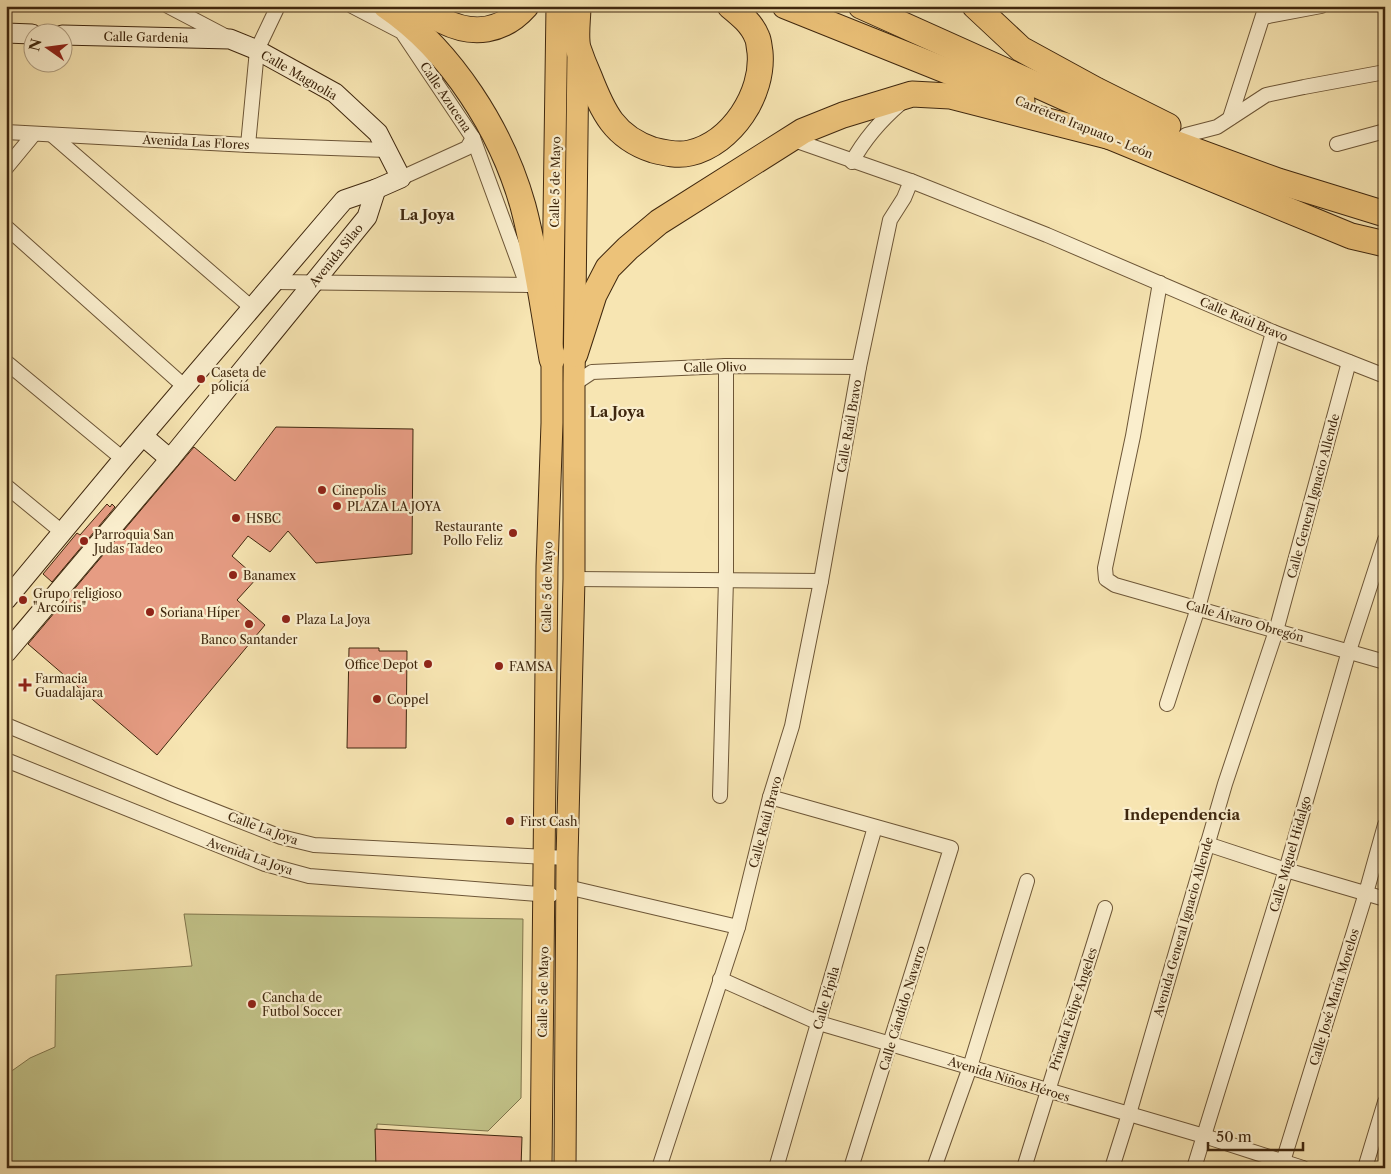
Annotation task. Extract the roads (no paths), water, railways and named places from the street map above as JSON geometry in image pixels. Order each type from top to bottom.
[{"type":"highway","points":[[386,6],[402,17],[430,42],[455,72],[496,139],[512,172],[523,207],[532,285],[563,356]]},
{"type":"highway","points":[[420,6],[449,24],[462,28],[482,30],[500,26],[518,15],[526,6]]},
{"type":"highway","points":[[578,6],[578,46],[598,99],[608,119],[627,138],[666,154],[689,154],[707,148],[731,129],[747,108],[761,65],[758,38],[746,18],[730,6]]},
{"type":"highway","name":"Carretera Irapuato - León","points":[[785,6],[1351,236],[1385,244]]},
{"type":"highway","name":"Carretera Irapuato - León","points":[[861,6],[1128,126],[1278,181],[1385,214]]},
{"type":"highway","points":[[975,6],[1021,49],[1096,90],[1186,135],[1336,200]]},
{"type":"highway","points":[[563,356],[608,268],[628,248],[659,222],[803,131],[912,94],[950,96],[1111,137]]},
{"type":"main road","name":"Calle 5 de Mayo","points":[[557,6],[563,356],[574,384],[574,579],[567,858],[565,1168]]},
{"type":"main road","name":"Calle 5 de Mayo","points":[[541,1168],[547,574],[552,423],[563,356],[578,46]]},
{"type":"street","name":"Calle Magnolia","points":[[168,6],[230,39],[257,50],[335,93],[378,133],[401,178]]},
{"type":"street","points":[[248,145],[257,50],[278,6]]},
{"type":"street","name":"Calle Azucena","points":[[352,6],[402,32],[474,138],[467,148],[401,178]]},
{"type":"street","points":[[1230,118],[1265,12],[1314,7]]},
{"type":"street","points":[[6,33],[22,34]]},
{"type":"street","name":"Calle Gardenia","points":[[72,34],[230,39]]},
{"type":"street","points":[[1186,135],[1217,128],[1266,95],[1304,86],[1385,72]]},
{"type":"street","points":[[852,162],[862,142],[882,119],[912,94]]},
{"type":"street","points":[[1337,144],[1385,131]]},
{"type":"street","name":"Avenida Las Flores","points":[[6,132],[248,145],[386,150]]},
{"type":"street","points":[[6,168],[34,134]]},
{"type":"street","points":[[52,135],[252,308]]},
{"type":"street","points":[[274,282],[312,284],[532,285],[474,138]]},
{"type":"street","points":[[791,139],[852,162],[911,181]]},
{"type":"street","points":[[6,600],[123,459],[344,200],[401,178]]},
{"type":"street","name":"Calle Raúl Bravo","points":[[659,1168],[738,928],[770,797],[792,726],[821,581],[859,367],[890,220],[904,198],[911,181],[1047,235],[1273,332],[1385,376]]},
{"type":"street","name":"Avenida Silao","points":[[6,653],[170,459],[367,217],[376,189]]},
{"type":"street","points":[[6,227],[185,387]]},
{"type":"street","name":"Calle Álvaro Obregón","points":[[1160,283],[1133,436],[1106,568],[1106,579],[1115,585],[1385,662]]},
{"type":"street","points":[[1167,704],[1198,608],[1273,332]]},
{"type":"street","points":[[6,362],[123,459]]},
{"type":"street","name":"Calle General Ignacio Allende","points":[[1276,631],[1349,362]]},
{"type":"street","points":[[720,796],[726,579],[726,366]]},
{"type":"street","name":"Calle Olivo","points":[[574,384],[592,372],[726,366],[859,367]]},
{"type":"street","points":[[143,436],[170,459]]},
{"type":"street","points":[[6,486],[62,532]]},
{"type":"street","name":"Calle Miguel Hidalgo","points":[[1194,1168],[1286,870],[1348,650],[1382,556],[1385,540]]},
{"type":"street","points":[[574,579],[821,581]]},
{"type":"street","name":"Avenida General Ignacio Allende","points":[[1112,1168],[1225,784],[1276,631]]},
{"type":"street","name":"Calle La Joya","points":[[6,725],[281,837],[314,845],[567,858]]},
{"type":"street","name":"Avenida La Joya","points":[[6,760],[246,856],[308,876],[544,894],[567,892]]},
{"type":"street","points":[[770,797],[875,827]]},
{"type":"street","name":"Calle José María Morelos","points":[[1282,1165],[1366,893],[1385,825]]},
{"type":"street","name":"Calle Cándido Navarro","points":[[851,1168],[951,848],[875,827]]},
{"type":"street","name":"Calle Pípila","points":[[776,1168],[875,827]]},
{"type":"street","points":[[1207,844],[1286,870],[1385,899]]},
{"type":"street","points":[[934,1168],[970,1067],[1027,882]]},
{"type":"street","points":[[567,892],[738,928]]},
{"type":"street","name":"Privada Felipe Ángeles","points":[[1024,1168],[1105,908]]},
{"type":"street","name":"Avenida Niños Héroes","points":[[720,979],[819,1023],[1204,1136],[1282,1165],[1303,1168]]},
{"type":"street","points":[[1365,1168],[1385,1102]]},
{"type":"place","name":"Caseta de policía","points":[[201,379]]},
{"type":"place","name":"Cinepolis","points":[[322,490]]},
{"type":"place","name":"PLAZA LA JOYA","points":[[337,506]]},
{"type":"place","name":"HSBC","points":[[236,518]]},
{"type":"place","name":"Restaurante Pollo Feliz","points":[[513,533]]},
{"type":"place","name":"Parroquia San Judas Tadeo","points":[[84,541]]},
{"type":"place","name":"Banamex","points":[[233,575]]},
{"type":"place","name":"Grupo religioso \"Arcoíris\"","points":[[23,600]]},
{"type":"place","name":"Soriana Híper","points":[[150,612]]},
{"type":"place","name":"Plaza La Joya","points":[[286,619]]},
{"type":"place","name":"Banco Santander","points":[[249,624]]},
{"type":"place","name":"Office Depot","points":[[428,664]]},
{"type":"place","name":"FAMSA","points":[[499,666]]},
{"type":"place","name":"Farmacia Guadalajara","points":[[25,685]]},
{"type":"place","name":"Coppel","points":[[377,699]]},
{"type":"place","name":"First Cash","points":[[510,821]]},
{"type":"place","name":"Cancha de Futbol Soccer","points":[[252,1004]]},
{"type":"district","name":"La Joya","points":[[427,214]]},
{"type":"district","name":"La Joya","points":[[617,411]]},
{"type":"district","name":"Independencia","points":[[1182,814]]}]
